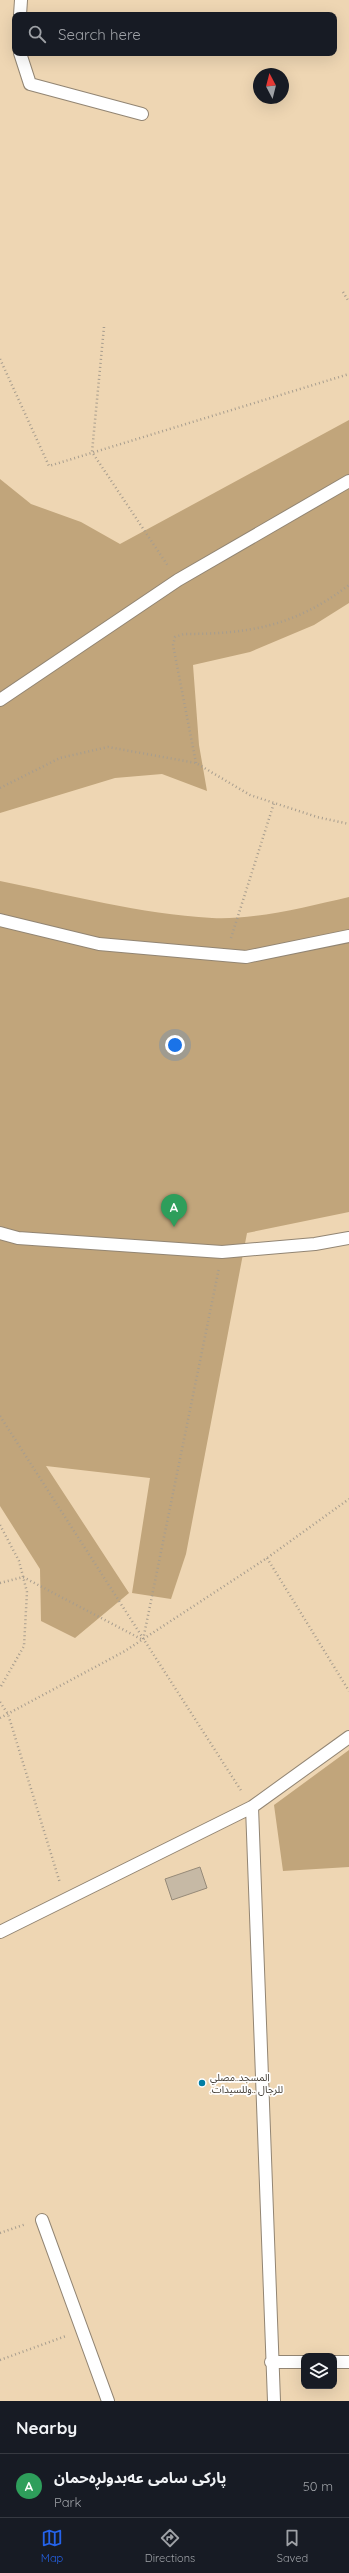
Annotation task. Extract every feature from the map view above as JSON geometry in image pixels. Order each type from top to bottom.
[{"type":"lane","points":[[20,12],[21,0]]},
{"type":"lane","points":[[21,56],[30,84],[142,114]]},
{"type":"lane","points":[[0,700],[178,580],[349,481]]},
{"type":"lane","points":[[0,920],[99,944],[226,954],[246,957],[349,936]]},
{"type":"lane","points":[[0,1233],[18,1238],[222,1252],[315,1244],[349,1238]]},
{"type":"lane","points":[[0,1932],[252,1807],[349,1737]]},
{"type":"lane","points":[[252,1807],[271,2362],[274,2401]]},
{"type":"lane","points":[[44,2225],[108,2401]]},
{"type":"lane","points":[[271,2362],[301,2362]]},
{"type":"lane","points":[[337,2362],[349,2362]]},
{"type":"path","points":[[343,292],[349,302]]},
{"type":"path","points":[[104,327],[92,452],[178,580]]},
{"type":"path","points":[[0,359],[49,466],[349,374]]},
{"type":"path","points":[[196,763],[174,645],[175,637],[184,634],[244,632],[272,625],[306,612],[349,585]]},
{"type":"path","points":[[0,788],[60,758],[108,747],[196,763],[228,784],[274,803],[349,824]]},
{"type":"path","points":[[226,954],[274,803]]},
{"type":"path","points":[[143,1640],[222,1252]]},
{"type":"path","points":[[0,1416],[252,1807]]},
{"type":"path","points":[[0,1718],[143,1640],[267,1558],[349,1498]]},
{"type":"path","points":[[0,1525],[19,1561],[27,1592],[24,1646],[0,1688]]},
{"type":"path","points":[[267,1558],[349,1691]]},
{"type":"path","points":[[0,1583],[23,1577],[143,1640]]},
{"type":"path","points":[[0,1702],[8,1714],[65,1899]]},
{"type":"path","points":[[0,2233],[25,2224],[44,2225]]},
{"type":"path","points":[[0,2360],[82,2330]]},
{"type":"shaded area","points":[[0,0],[349,0],[349,2401],[0,2401]]},
{"type":"shaded area","points":[[349,420],[349,603],[314,625],[250,652],[193,665],[199,745],[207,791],[162,774],[115,778],[0,813],[0,479],[31,504],[81,522],[120,544]]},
{"type":"shaded area","points":[[0,881],[132,908],[185,916],[212,918],[263,915],[298,909],[349,897],[349,1212],[247,1233],[186,1554],[171,1599],[132,1593],[150,1478],[46,1466],[129,1593],[75,1638],[41,1621],[40,1569],[0,1506]]},
{"type":"shaded area","points":[[349,1750],[349,1867],[283,1871],[274,1805]]},
{"type":"building","points":[[200,1867],[207,1888],[172,1900],[165,1879]]},
{"type":"place","name":"پارکی سامی عەبدولڕەحمان","points":[[174,1227]]},
{"type":"place","name":"المسجد..مصلي .للرجال ..وللسيدات","points":[[202,2083]]}]
